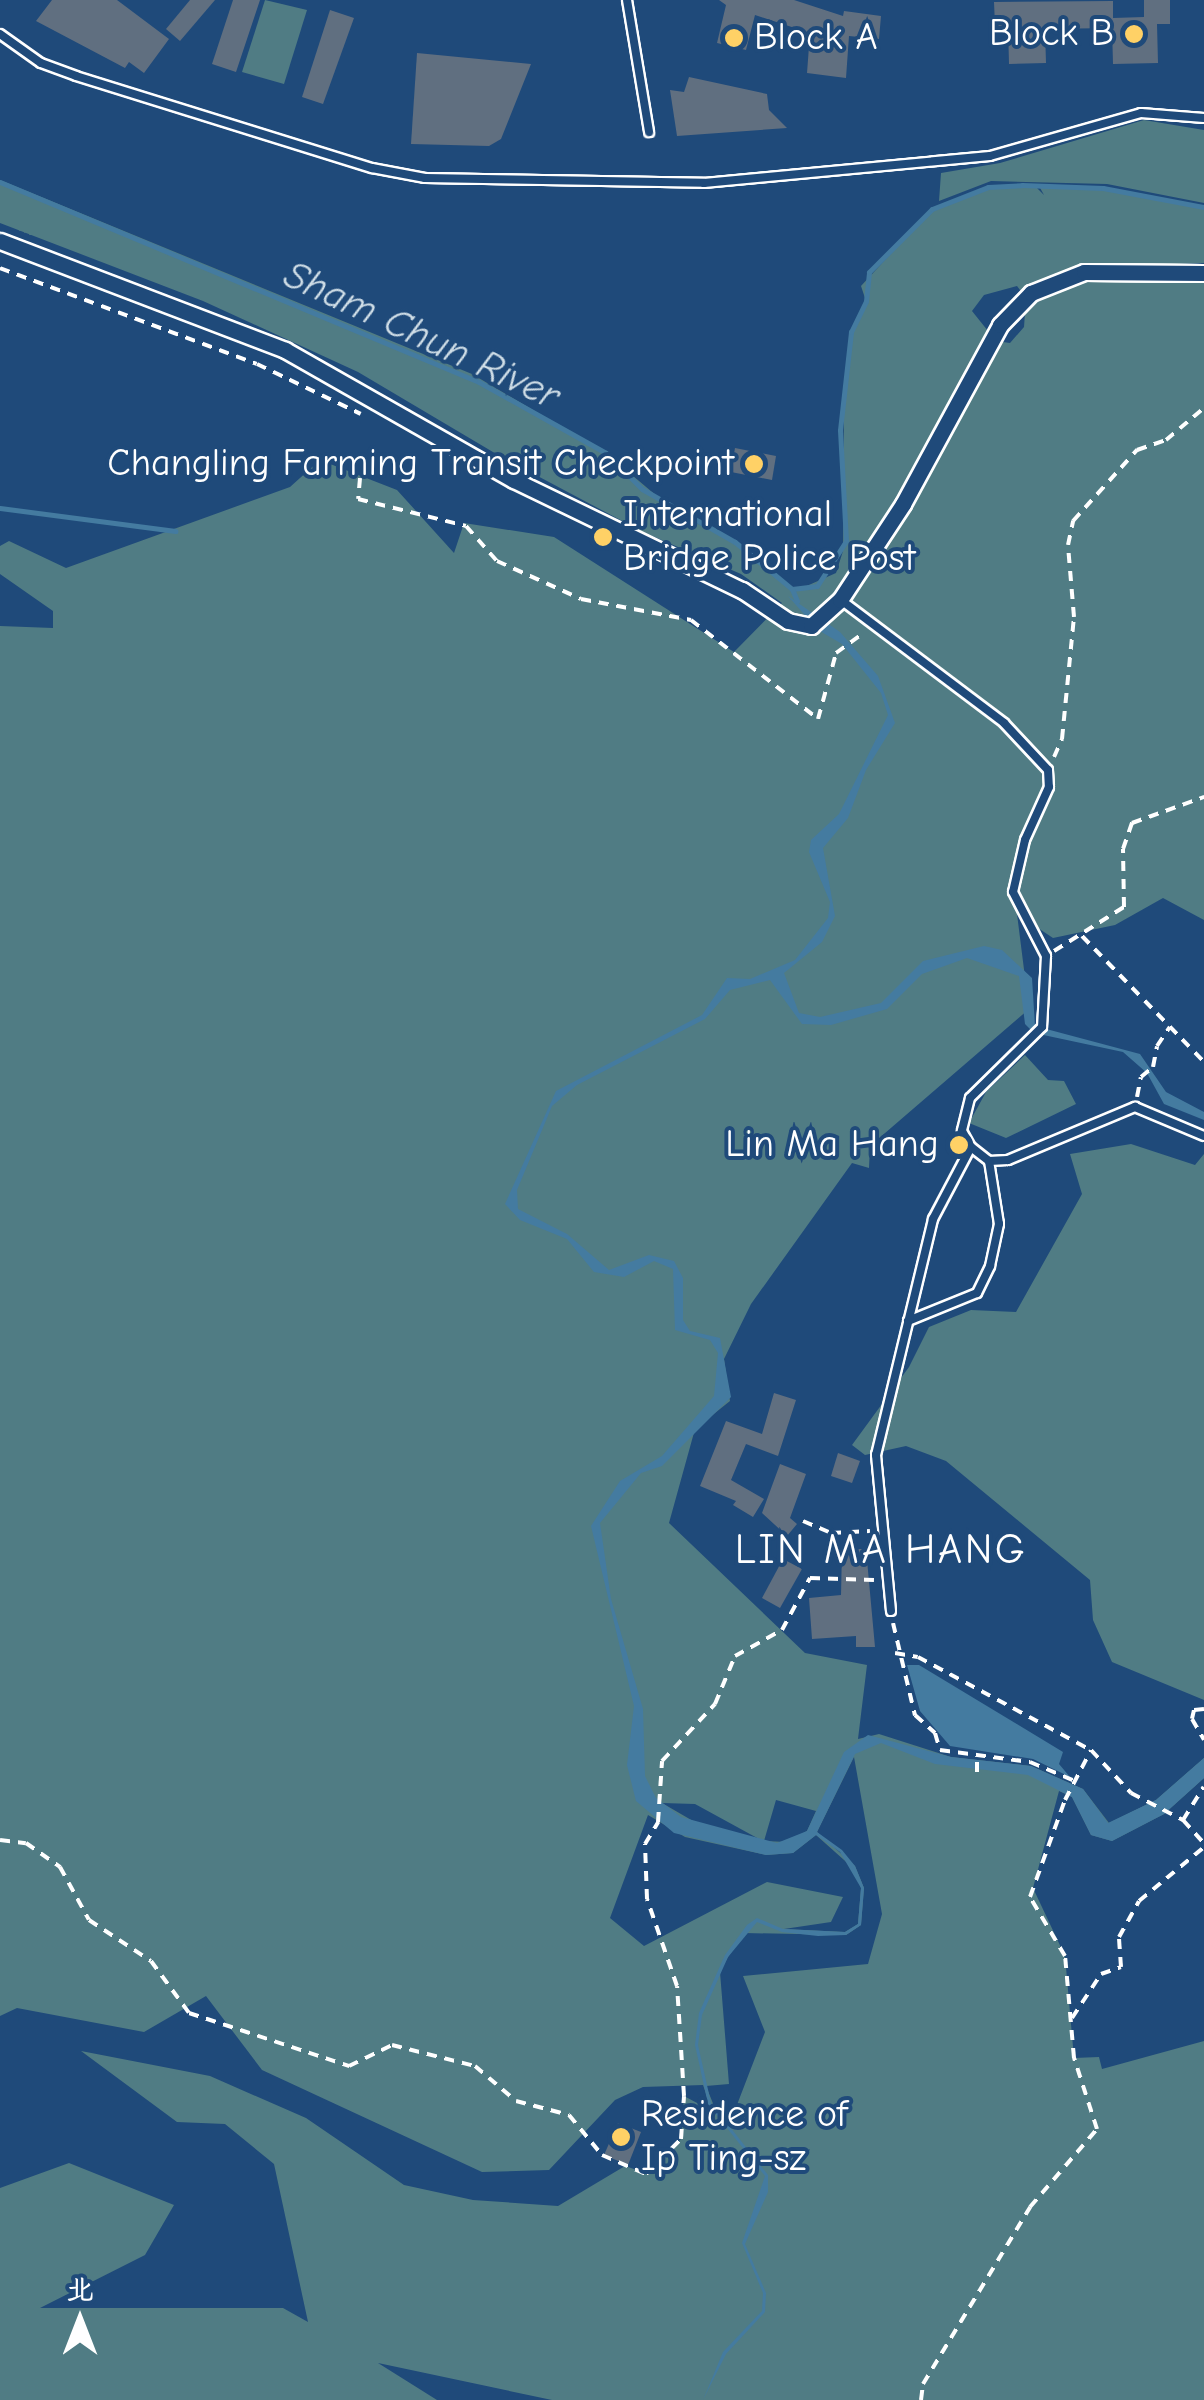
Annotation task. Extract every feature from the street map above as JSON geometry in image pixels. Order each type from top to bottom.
[{"type":"street","points":[[0,241],[285,350],[514,480],[742,590],[788,621],[817,621],[840,600],[903,504],[1000,325],[1031,292],[1084,272],[1204,273]]},
{"type":"lane","points":[[627,0],[648,132]]},
{"type":"lane","points":[[0,34],[58,70],[372,168],[425,178],[704,183],[990,156],[1140,112],[1204,118]]},
{"type":"lane","points":[[840,600],[1004,723],[1048,770],[1049,788],[1025,840],[1014,892],[1046,956],[1042,1027],[1032,1043],[970,1098],[962,1132],[970,1147],[989,1160],[1008,1160],[1135,1107],[1204,1136]]},
{"type":"lane","points":[[892,1611],[876,1454],[933,1219],[970,1147]]},
{"type":"lane","points":[[908,1322],[977,1293],[990,1266],[999,1224],[989,1160]]},
{"type":"path","points":[[0,268],[257,364],[363,415]]},
{"type":"path","points":[[1048,770],[1062,738],[1070,672],[1074,521],[1137,450],[1166,440],[1204,408]]},
{"type":"path","points":[[360,478],[358,498],[466,526],[497,561],[580,599],[691,620],[818,719],[836,653],[860,634]]},
{"type":"path","points":[[1046,956],[1124,907],[1123,849],[1132,823],[1204,797]]},
{"type":"path","points":[[1082,936],[1204,1062]]},
{"type":"path","points":[[1135,1107],[1141,1077],[1153,1068],[1156,1046],[1170,1028]]},
{"type":"path","points":[[803,1521],[830,1533],[884,1530]]},
{"type":"path","points":[[0,1840],[26,1843],[60,1867],[90,1920],[151,1961],[189,2013],[349,2066],[392,2045],[475,2066],[516,2101],[569,2116],[602,2156],[646,2174],[681,2139],[684,2096],[677,1986],[648,1899],[646,1844],[658,1822],[662,1761],[715,1704],[735,1656],[782,1630],[810,1578],[888,1580]]},
{"type":"path","points":[[892,1611],[896,1653],[915,1714],[934,1733],[940,1750],[1030,1762],[1076,1781]]},
{"type":"path","points":[[896,1653],[918,1657],[1091,1750],[1131,1793],[1182,1820],[1204,1845],[1140,1901],[1119,1937],[1121,1967],[1100,1974],[1070,2021]]},
{"type":"path","points":[[1204,1709],[1194,1710],[1192,1719],[1204,1740]]},
{"type":"path","points":[[921,2400],[923,2384],[1030,2207],[1097,2129],[1074,2058],[1065,1956],[1030,1897],[1065,1800],[1091,1750]]},
{"type":"path","points":[[977,1772],[978,1756]]},
{"type":"path","points":[[1182,1820],[1204,1788]]},
{"type":"green space","points":[[265,0],[307,10],[284,84],[242,72]]},
{"type":"green space","points":[[1144,120],[1204,130],[1204,203],[1107,184],[991,181],[939,201],[941,173],[1000,163]]},
{"type":"green space","points":[[0,180],[472,374],[606,453],[678,514],[735,542],[793,592],[836,573],[843,551],[844,399],[851,332],[866,301],[861,286],[932,209],[988,187],[1035,186],[1044,195],[1039,186],[1099,188],[1204,209],[1204,263],[1070,268],[1054,280],[1204,280],[1204,920],[1163,898],[1115,925],[1053,938],[1017,914],[1029,1009],[870,1146],[869,1168],[852,1163],[751,1304],[724,1359],[730,1401],[695,1429],[669,1523],[805,1653],[867,1665],[858,1739],[879,1734],[951,1757],[1031,1766],[1083,1789],[1109,1823],[1156,1800],[1204,1758],[1204,1778],[1164,1814],[1112,1841],[1091,1835],[1072,1797],[1059,1791],[1033,1888],[1065,1956],[1074,2058],[1099,2057],[1102,2069],[1204,2041],[1204,2400],[552,2400],[378,2363],[437,2400],[0,2400],[0,2188],[69,2163],[174,2205],[145,2255],[40,2308],[283,2308],[308,2322],[274,2164],[225,2124],[177,2122],[81,2051],[210,2076],[306,2118],[404,2185],[473,2200],[558,2206],[625,2166],[646,2173],[681,2139],[684,2096],[712,2111],[703,2085],[643,2087],[615,2100],[549,2170],[482,2172],[262,2070],[206,1996],[144,2032],[17,2008],[0,2016],[0,626],[53,628],[53,611],[0,574],[0,546],[9,541],[66,568],[290,487],[320,460],[397,490],[454,553],[464,523],[554,537],[734,652],[782,603],[741,574],[643,532],[498,455],[358,372],[203,301],[0,223]],"holes":[[[1017,286],[1026,298],[1024,327],[1010,343],[996,341],[972,311],[984,295]],[[854,1757],[882,1914],[868,1964],[743,1976],[765,2032],[730,2123],[718,2116],[706,2086],[729,2084],[720,1972],[745,1933],[846,1935],[861,1925],[864,1888],[855,1866],[817,1832]],[[776,1800],[816,1811],[807,1831],[787,1842],[764,1841]],[[662,1803],[695,1804],[759,1839],[693,1821]],[[648,1815],[685,1837],[766,1855],[793,1853],[816,1835],[853,1868],[861,1888],[858,1924],[845,1932],[784,1929],[831,1922],[843,1897],[767,1882],[644,1946],[610,1918]]]},
{"type":"green space","points":[[1025,1055],[1048,1080],[1064,1081],[1076,1104],[1006,1138],[969,1123],[986,1092]]},
{"type":"green space","points":[[1131,1144],[1195,1165],[1204,1154],[1204,1700],[1112,1662],[1093,1620],[1090,1580],[946,1461],[906,1446],[865,1455],[852,1445],[909,1367],[929,1327],[971,1310],[1016,1312],[1082,1194],[1070,1154]]},
{"type":"water","points":[[788,596],[840,632],[878,676],[895,723],[866,770],[848,818],[823,848],[835,916],[822,942],[784,973],[799,1013],[820,1017],[881,1003],[923,961],[984,946],[1002,950],[1032,978],[1035,1026],[1140,1054],[1166,1092],[1204,1112],[1204,1120],[1164,1104],[1147,1073],[1123,1052],[1034,1033],[1025,1024],[1019,976],[967,958],[922,974],[887,1009],[831,1025],[802,1024],[770,980],[730,990],[705,1019],[577,1085],[552,1106],[517,1190],[518,1209],[567,1234],[609,1270],[649,1255],[674,1261],[683,1278],[683,1320],[690,1331],[720,1338],[731,1397],[662,1466],[641,1473],[600,1523],[611,1599],[643,1709],[645,1776],[656,1798],[681,1817],[777,1843],[807,1831],[844,1752],[868,1735],[951,1757],[1031,1766],[1083,1789],[1108,1823],[1156,1800],[1204,1758],[1204,1778],[1164,1814],[1112,1841],[1091,1835],[1072,1797],[1028,1775],[935,1764],[881,1743],[855,1754],[817,1832],[842,1850],[855,1866],[864,1888],[861,1925],[846,1935],[818,1936],[782,1932],[757,1922],[728,1957],[702,2015],[698,2045],[711,2103],[768,2175],[768,2192],[745,2244],[766,2293],[765,2312],[726,2354],[703,2400],[723,2352],[762,2311],[763,2293],[742,2243],[765,2176],[708,2104],[695,2045],[699,2013],[725,1955],[747,1925],[757,1918],[783,1929],[845,1932],[858,1924],[861,1888],[840,1852],[816,1835],[793,1853],[766,1855],[674,1833],[636,1801],[627,1765],[634,1706],[591,1526],[620,1481],[662,1456],[714,1396],[718,1353],[710,1340],[675,1330],[673,1269],[654,1261],[624,1277],[594,1272],[567,1239],[520,1220],[505,1204],[556,1091],[702,1015],[727,978],[750,979],[795,960],[828,918],[830,902],[809,852],[811,840],[839,814],[888,715],[881,693],[842,644],[818,630]]},
{"type":"water","points":[[907,1665],[919,1665],[1063,1752],[1059,1764],[1070,1777],[1033,1759],[950,1746],[920,1711]]},
{"type":"building","points":[[52,0],[117,0],[169,39],[144,73],[129,62],[125,68],[36,21]]},
{"type":"building","points":[[190,0],[215,0],[180,41],[166,29]]},
{"type":"building","points":[[233,0],[260,0],[236,72],[212,64]]},
{"type":"building","name":"Block A","points":[[719,0],[794,0],[843,16],[844,11],[881,16],[879,39],[849,36],[846,78],[807,73],[810,33],[755,15],[746,50],[717,43],[726,5]]},
{"type":"building","name":"Block B","points":[[1144,0],[1170,0],[1170,24],[1157,24],[1158,63],[1113,64],[1112,28],[1045,29],[1046,63],[1009,64],[1008,26],[995,26],[994,2],[1113,1],[1113,18],[1144,17]]},
{"type":"building","points":[[330,10],[354,18],[323,104],[302,97]]},
{"type":"building","points":[[417,53],[531,64],[501,139],[489,146],[411,144]]},
{"type":"building","points":[[689,77],[767,94],[769,110],[787,128],[677,136],[670,90],[684,92]]},
{"type":"building","name":"Changling Farming Transit Checkpoint","points":[[735,448],[776,456],[772,480],[731,472]]},
{"type":"building","points":[[774,1393],[796,1400],[778,1456],[746,1444],[731,1480],[764,1499],[753,1517],[733,1505],[736,1501],[700,1486],[726,1421],[762,1434]]},
{"type":"building","points":[[838,1453],[860,1461],[852,1483],[831,1476]]},
{"type":"building","points":[[780,1464],[806,1474],[790,1518],[797,1524],[787,1536],[762,1513]]},
{"type":"building","points":[[842,1549],[866,1549],[875,1647],[856,1647],[856,1636],[812,1639],[809,1598],[841,1595]]},
{"type":"building","points":[[783,1559],[802,1569],[780,1608],[762,1598]]},
{"type":"building","points":[[618,2123],[641,2132],[628,2165],[604,2155]]},
{"type":"waterway","name":"Sham Chun River","points":[[0,182],[479,382],[606,453],[642,489],[735,542],[792,589],[817,586],[846,541],[840,430],[851,332],[866,301],[869,272],[932,209],[988,187],[1022,185],[1103,188],[1204,207]]},
{"type":"waterway","points":[[0,508],[175,531]]},
{"type":"waterway","points":[[792,589],[797,601]]},
{"type":"place","name":"Block B","points":[[1134,34]]},
{"type":"place","name":"Block A","points":[[734,38]]},
{"type":"place","name":"Changling Farming Transit Checkpoint","points":[[754,464]]},
{"type":"place","name":"International Bridge Police Post","points":[[603,537]]},
{"type":"place","name":"Lin Ma Hang","points":[[959,1145]]},
{"type":"place","name":"Residence of Ip Ting-sz","points":[[621,2137]]},
{"type":"district","name":"LIN MA HANG","points":[[881,1550]]}]
